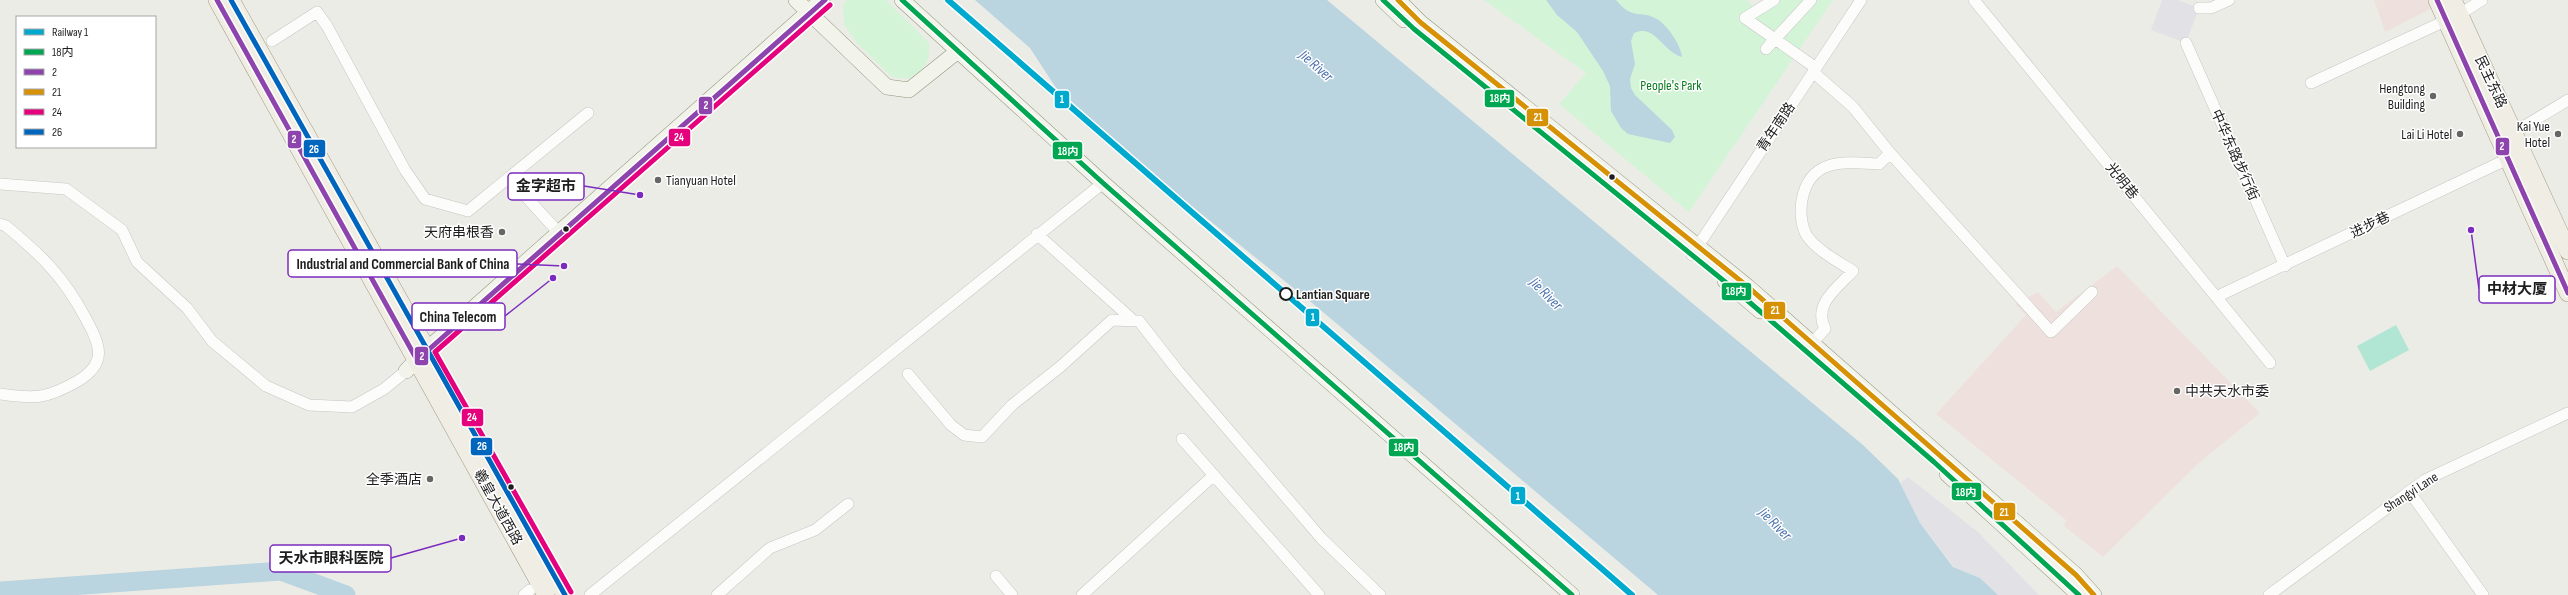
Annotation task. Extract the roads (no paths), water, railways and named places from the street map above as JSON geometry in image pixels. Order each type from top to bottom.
[{"type":"main road","name":"羲皇大道西路","points":[[217,0],[416,360],[565,595]]},
{"type":"main road","name":"羲皇大道西路","points":[[231,0],[416,360],[533,593]]},
{"type":"main road","points":[[796,0],[818,5],[887,87],[909,90],[958,51]]},
{"type":"main road","points":[[902,0],[1103,183],[1572,595]]},
{"type":"main road","points":[[1383,0],[1414,29],[1812,343],[2076,575],[2094,595]]},
{"type":"main road","points":[[1398,0],[1420,22],[1695,250],[1922,452],[2079,595]]},
{"type":"main road","name":"民主东路","points":[[2436,0],[2453,12],[2516,155],[2568,251]]},
{"type":"main road","points":[[416,360],[558,233],[818,5]]},
{"type":"main road","name":"民主东路","points":[[2516,155],[2568,293]]},
{"type":"street","points":[[1774,0],[1744,18],[1775,39],[1814,70],[1853,107],[1890,153],[2051,332],[2092,292]]},
{"type":"street","points":[[1766,49],[1811,0]]},
{"type":"street","name":"青年南路","points":[[1695,250],[1861,0]]},
{"type":"street","name":"光明巷","points":[[1974,0],[2270,363]]},
{"type":"street","points":[[2199,8],[2211,8],[2229,0]]},
{"type":"street","points":[[2311,83],[2453,12],[2482,0]]},
{"type":"street","points":[[272,41],[317,12],[328,26],[405,170],[425,199],[468,211],[588,113]]},
{"type":"street","name":"中华东路步行街","points":[[2186,43],[2285,266]]},
{"type":"street","points":[[2507,136],[2568,100]]},
{"type":"street","points":[[1812,343],[1825,329],[1820,318],[1821,306],[1853,271],[1815,246],[1806,235],[1801,207],[1810,178],[1824,167],[1844,162],[1880,164],[1890,153]]},
{"type":"street","name":"进步巷","points":[[2216,297],[2285,266],[2516,155]]},
{"type":"street","points":[[509,178],[558,233]]},
{"type":"street","points":[[590,595],[1103,183]]},
{"type":"street","points":[[0,184],[66,189],[122,230],[137,262],[187,308],[212,341],[266,386],[309,406],[352,407],[384,389],[416,360]]},
{"type":"street","points":[[0,224],[6,226],[40,254],[69,288],[98,341],[99,351],[93,370],[54,395],[28,398],[0,394]]},
{"type":"street","points":[[1038,234],[1134,321]]},
{"type":"street","points":[[908,374],[951,425],[964,435],[982,437],[1012,404],[1060,367],[1112,320],[1138,321],[1178,371],[1321,538],[1380,595]]},
{"type":"street","name":"Shangyi Lane","points":[[2269,595],[2425,480],[2568,412]]},
{"type":"street","points":[[1182,439],[1319,595]]},
{"type":"street","points":[[1082,595],[1214,475]]},
{"type":"street","points":[[2409,491],[2483,595]]},
{"type":"street","points":[[717,595],[770,548],[815,530],[848,504]]},
{"type":"street","points":[[996,576],[1012,595]]},
{"type":"water","name":"Jie River","points":[[975,0],[1327,0],[1863,445],[1898,479],[1920,523],[1953,567],[1980,578],[1998,595],[1658,595],[1317,307],[1153,175],[1060,94],[1030,48]]},
{"type":"water","points":[[1546,0],[1616,0],[1632,13],[1651,16],[1665,26],[1676,41],[1682,57],[1669,50],[1659,39],[1648,32],[1641,31],[1634,33],[1631,41],[1635,64],[1630,79],[1631,88],[1635,95],[1672,130],[1675,137],[1670,143],[1628,134],[1621,128],[1611,111],[1610,86],[1603,71],[1577,32],[1557,15]]},
{"type":"waterway","points":[[0,591],[281,571],[346,595]]},
{"type":"rail line","name":"1","points":[[948,0],[1632,595]]},
{"type":"place","name":"Hengtong Building","points":[[2433,96]]},
{"type":"place","name":"Lai Li Hotel","points":[[2460,134]]},
{"type":"place","name":"Kai Yue Hotel","points":[[2558,134]]},
{"type":"place","name":"Tianyuan Hotel","points":[[658,180]]},
{"type":"place","name":"金字超市","points":[[640,195]]},
{"type":"place","name":"中材大厦","points":[[2471,230]]},
{"type":"place","name":"天府串根香","points":[[502,232]]},
{"type":"place","name":"Industrial and Commercial Bank of China","points":[[564,266]]},
{"type":"place","name":"China Telecom","points":[[553,278]]},
{"type":"place","name":"Lantian Square","points":[[1286,294]]},
{"type":"place","name":"中共天水市委","points":[[2177,391]]},
{"type":"place","name":"全季酒店","points":[[430,479]]},
{"type":"place","name":"天水市眼科医院","points":[[462,538]]},
{"type":"park label","name":"People's Park","points":[[1671,85]]}]
